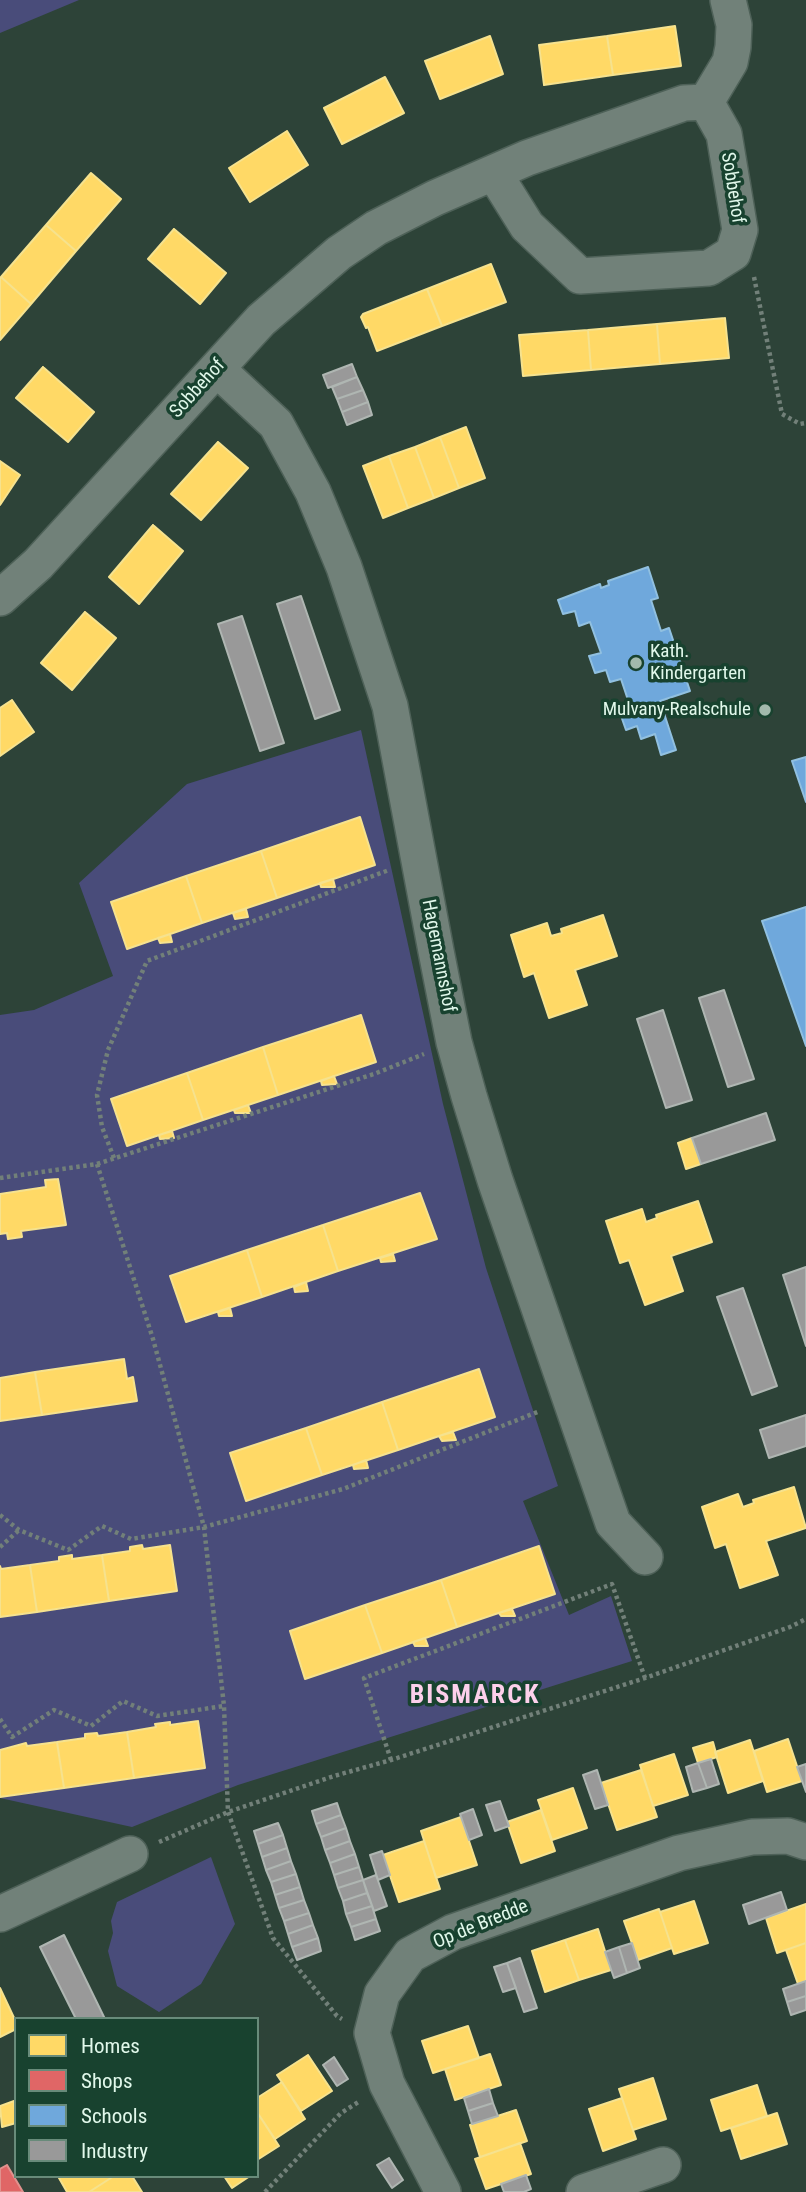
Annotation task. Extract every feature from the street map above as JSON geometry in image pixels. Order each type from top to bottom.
[{"type":"street","points":[[706,102],[730,62],[734,25],[728,0]]},
{"type":"street","name":"Sobbehof","points":[[0,598],[38,564],[261,320],[338,253],[376,228],[435,198],[527,158],[684,103],[706,102],[724,134],[740,230],[733,253],[709,268],[580,276],[527,226],[494,173]]},
{"type":"street","name":"Hagemannshof","points":[[217,369],[276,424],[313,492],[344,567],[390,706],[454,1042],[495,1180],[613,1522],[645,1557]]},
{"type":"street","name":"Op de Bredde","points":[[372,2033],[382,1994],[410,1955],[453,1932],[679,1853],[752,1837],[788,1836],[806,1842]]},
{"type":"street","points":[[0,1914],[130,1854]]},
{"type":"street","points":[[372,2033],[387,2084],[443,2192]]},
{"type":"street","points":[[584,2192],[663,2165]]},
{"type":"path","points":[[733,253],[754,275],[782,414],[800,425],[806,423]]},
{"type":"path","points":[[114,1158],[102,1127],[97,1095],[108,1050],[146,961],[419,858]]},
{"type":"path","points":[[0,1178],[97,1164],[374,1074],[454,1042]]},
{"type":"path","points":[[97,1164],[153,1339],[204,1527],[224,1706],[228,1812],[273,1938],[337,2016],[372,2033]]},
{"type":"path","points":[[0,1515],[19,1530],[68,1550],[102,1525],[131,1539],[204,1527],[343,1489],[570,1399]]},
{"type":"path","points":[[0,1547],[19,1530]]},
{"type":"path","points":[[391,1760],[364,1678],[612,1584],[645,1678]]},
{"type":"path","points":[[130,1854],[228,1812],[645,1678],[806,1619]]},
{"type":"path","points":[[0,1719],[12,1737],[54,1710],[91,1726],[123,1701],[157,1716],[224,1706]]},
{"type":"path","points":[[265,2192],[341,2113],[387,2084]]},
{"type":"shaded area","points":[[0,0],[79,0],[0,33]]},
{"type":"shaded area","points":[[361,730],[443,1104],[486,1268],[558,1486],[523,1501],[569,1615],[611,1596],[632,1661],[238,1785],[132,1827],[0,1798],[0,1015],[34,1010],[113,976],[79,883],[187,784]]},
{"type":"shaded area","points":[[211,1857],[235,1924],[201,1984],[159,2012],[117,1986],[108,1951],[113,1933],[111,1921],[117,1902]]},
{"type":"building: Homes","points":[[675,26],[681,66],[613,75],[607,36]]},
{"type":"building: Homes","points":[[490,36],[503,74],[440,99],[425,61]]},
{"type":"building: Homes","points":[[607,36],[613,75],[544,85],[539,45]]},
{"type":"building: Homes","points":[[385,77],[404,113],[342,144],[324,108]]},
{"type":"building: Homes","points":[[287,131],[308,165],[250,202],[229,168]]},
{"type":"building: Homes","points":[[91,173],[121,199],[76,251],[46,225]]},
{"type":"building: Homes","points":[[46,225],[76,251],[31,304],[1,277]]},
{"type":"building: Homes","points":[[174,229],[226,273],[200,304],[148,259]]},
{"type":"building: Homes","points":[[491,264],[506,302],[442,326],[427,289]]},
{"type":"building: Homes","points":[[0,278],[31,304],[0,340]]},
{"type":"building: Homes","points":[[427,289],[442,326],[377,351],[361,317],[363,314]]},
{"type":"building: Homes","points":[[725,318],[729,358],[660,364],[657,324]]},
{"type":"building: Homes","points":[[657,324],[660,364],[591,370],[588,330]]},
{"type":"building: Homes","points":[[588,330],[591,370],[523,376],[519,335]]},
{"type":"building: Homes","points":[[43,367],[94,412],[68,442],[16,398]]},
{"type":"building: Homes","points":[[466,427],[485,478],[459,488],[440,437]]},
{"type":"building: Homes","points":[[440,437],[459,488],[434,498],[415,447]]},
{"type":"building: Homes","points":[[218,442],[248,468],[201,520],[171,494]]},
{"type":"building: Homes","points":[[415,447],[434,498],[408,508],[389,456]]},
{"type":"building: Homes","points":[[389,456],[408,508],[383,518],[363,466]]},
{"type":"building: Homes","points":[[0,461],[20,475],[0,505]]},
{"type":"building: Homes","points":[[153,525],[183,551],[139,604],[109,577]]},
{"type":"building: Homes","points":[[85,612],[116,638],[72,690],[41,663]]},
{"type":"building: Homes","points":[[12,700],[34,732],[0,756],[0,708]]},
{"type":"building: Homes","points":[[360,817],[375,865],[277,898],[261,851]]},
{"type":"building: Homes","points":[[261,851],[277,898],[202,923],[186,876]]},
{"type":"building: Homes","points":[[186,876],[202,923],[127,949],[111,902]]},
{"type":"building: Homes","points":[[333,879],[335,887],[321,887],[320,883]]},
{"type":"building: Homes","points":[[246,909],[248,917],[235,919],[233,913]]},
{"type":"building: Homes","points":[[603,915],[617,956],[575,970],[587,1005],[549,1018],[534,973],[524,977],[511,935],[547,923],[551,936],[562,933],[561,929]]},
{"type":"building: Homes","points":[[170,934],[172,942],[160,943],[158,938]]},
{"type":"building: Homes","points":[[361,1015],[376,1062],[278,1095],[263,1047]]},
{"type":"building: Homes","points":[[263,1047],[278,1095],[203,1120],[187,1073]]},
{"type":"building: Homes","points":[[187,1073],[203,1120],[127,1146],[111,1099]]},
{"type":"building: Homes","points":[[334,1076],[337,1084],[322,1085],[321,1081]]},
{"type":"building: Homes","points":[[248,1105],[251,1113],[235,1113],[234,1110]]},
{"type":"building: Homes","points":[[172,1131],[174,1138],[160,1139],[159,1135]]},
{"type":"building: Homes","points":[[692,1138],[701,1164],[686,1169],[678,1143]]},
{"type":"building: Homes","points":[[58,1179],[66,1225],[21,1231],[22,1237],[8,1239],[7,1233],[0,1234],[0,1194],[46,1187],[45,1180]]},
{"type":"building: Homes","points":[[420,1193],[437,1239],[338,1271],[323,1225]]},
{"type":"building: Homes","points":[[698,1201],[712,1242],[671,1256],[683,1291],[645,1305],[629,1260],[620,1263],[606,1221],[642,1209],[646,1222],[657,1218],[656,1215]]},
{"type":"building: Homes","points":[[323,1225],[338,1271],[262,1297],[247,1250]]},
{"type":"building: Homes","points":[[247,1250],[262,1297],[186,1322],[170,1276]]},
{"type":"building: Homes","points":[[393,1254],[395,1261],[381,1262],[380,1258]]},
{"type":"building: Homes","points":[[306,1282],[308,1291],[295,1292],[294,1287]]},
{"type":"building: Homes","points":[[230,1308],[232,1316],[219,1316],[218,1312]]},
{"type":"building: Homes","points":[[124,1359],[127,1379],[133,1377],[137,1401],[42,1415],[35,1372]]},
{"type":"building: Homes","points":[[479,1369],[495,1417],[398,1450],[382,1402]]},
{"type":"building: Homes","points":[[35,1372],[42,1415],[0,1421],[0,1378]]},
{"type":"building: Homes","points":[[382,1402],[398,1450],[322,1475],[306,1428]]},
{"type":"building: Homes","points":[[306,1428],[322,1475],[246,1501],[230,1453]]},
{"type":"building: Homes","points":[[453,1432],[456,1440],[442,1441],[439,1436]]},
{"type":"building: Homes","points":[[366,1460],[368,1468],[354,1469],[353,1465]]},
{"type":"building: Homes","points":[[794,1487],[806,1528],[766,1541],[778,1575],[740,1588],[726,1544],[715,1548],[702,1507],[738,1494],[743,1507],[754,1503],[753,1500]]},
{"type":"building: Homes","points":[[142,1545],[143,1549],[170,1545],[177,1591],[109,1601],[102,1555],[130,1551],[130,1547]]},
{"type":"building: Homes","points":[[539,1546],[555,1594],[457,1627],[441,1580]]},
{"type":"building: Homes","points":[[72,1555],[72,1559],[102,1555],[109,1601],[37,1612],[30,1565],[59,1561],[59,1557]]},
{"type":"building: Homes","points":[[30,1565],[37,1612],[0,1617],[0,1566],[1,1569]]},
{"type":"building: Homes","points":[[441,1580],[457,1627],[382,1653],[365,1605]]},
{"type":"building: Homes","points":[[365,1605],[382,1653],[305,1679],[290,1631]]},
{"type":"building: Homes","points":[[512,1609],[515,1616],[501,1616],[499,1613]]},
{"type":"building: Homes","points":[[425,1638],[428,1646],[415,1646],[413,1642]]},
{"type":"building: Homes","points":[[198,1721],[205,1768],[134,1778],[127,1732],[156,1727],[155,1724]]},
{"type":"building: Homes","points":[[127,1732],[134,1778],[64,1788],[57,1742],[85,1738],[85,1734],[97,1733],[98,1736]]},
{"type":"building: Homes","points":[[788,1739],[802,1781],[767,1792],[754,1751]]},
{"type":"building: Homes","points":[[750,1740],[763,1781],[728,1793],[715,1752]]},
{"type":"building: Homes","points":[[57,1742],[64,1788],[0,1797],[0,1750],[26,1743],[27,1746]]},
{"type":"building: Homes","points":[[713,1742],[717,1757],[698,1763],[693,1748]]},
{"type":"building: Homes","points":[[674,1754],[688,1795],[653,1806],[640,1765]]},
{"type":"building: Homes","points":[[641,1770],[657,1817],[617,1830],[601,1783]]},
{"type":"building: Homes","points":[[573,1788],[587,1828],[552,1840],[538,1800]]},
{"type":"building: Homes","points":[[541,1810],[555,1851],[521,1863],[507,1822]]},
{"type":"building: Homes","points":[[461,1817],[477,1865],[436,1878],[421,1831]]},
{"type":"building: Homes","points":[[424,1841],[440,1889],[399,1902],[383,1855]]},
{"type":"building: Homes","points":[[694,1901],[708,1943],[674,1954],[660,1912]]},
{"type":"building: Homes","points":[[806,1904],[806,1943],[777,1953],[766,1918]]},
{"type":"building: Homes","points":[[659,1909],[672,1948],[638,1960],[624,1921]]},
{"type":"building: Homes","points":[[598,1929],[611,1970],[579,1980],[565,1940]]},
{"type":"building: Homes","points":[[565,1940],[579,1980],[545,1992],[532,1951]]},
{"type":"building: Homes","points":[[806,1943],[806,1981],[798,1984],[786,1950]]},
{"type":"building: Homes","points":[[0,1988],[14,2018],[14,2030],[0,2037]]},
{"type":"building: Homes","points":[[468,2026],[479,2058],[433,2073],[422,2041]]},
{"type":"building: Homes","points":[[490,2054],[501,2085],[455,2100],[445,2069]]},
{"type":"building: Homes","points":[[308,2055],[332,2091],[301,2111],[277,2075]]},
{"type":"building: Homes","points":[[653,2078],[666,2119],[633,2130],[619,2089]]},
{"type":"building: Homes","points":[[282,2082],[305,2119],[275,2139],[259,2115],[259,2097]]},
{"type":"building: Homes","points":[[757,2085],[767,2116],[721,2131],[711,2100]]},
{"type":"building: Homes","points":[[622,2098],[636,2139],[603,2151],[589,2109]]},
{"type":"building: Homes","points":[[14,2101],[14,2124],[2,2127],[0,2106]]},
{"type":"building: Homes","points":[[516,2110],[527,2141],[480,2157],[470,2125]]},
{"type":"building: Homes","points":[[777,2113],[787,2144],[741,2159],[731,2128]]},
{"type":"building: Homes","points":[[259,2115],[279,2146],[259,2159]]},
{"type":"building: Homes","points":[[520,2143],[531,2174],[486,2189],[475,2159]]},
{"type":"building: Homes","points":[[59,2178],[111,2178],[89,2192],[67,2192]]},
{"type":"building: Homes","points":[[111,2178],[133,2178],[142,2192],[89,2192]]},
{"type":"building: Homes","points":[[225,2178],[247,2178],[232,2188]]},
{"type":"building: Shops","points":[[7,2165],[23,2192],[0,2192],[0,2169]]},
{"type":"building: Schools","name":"Kath. Kindergarten","points":[[648,567],[658,598],[651,600],[661,631],[669,628],[690,691],[660,701],[676,750],[661,755],[655,734],[641,739],[637,726],[626,730],[620,713],[631,709],[621,679],[610,682],[606,670],[595,673],[589,656],[601,653],[590,622],[579,626],[575,611],[563,614],[558,600],[600,584],[601,588],[609,585],[608,581]]},
{"type":"building: Schools","points":[[806,757],[806,802],[792,761]]},
{"type":"building: Schools","points":[[806,907],[806,1046],[762,921]]},
{"type":"building: Industry","points":[[352,364],[357,377],[328,388],[323,375]]},
{"type":"building: Industry","points":[[357,377],[363,390],[337,399],[332,387]]},
{"type":"building: Industry","points":[[363,390],[368,402],[342,412],[337,399]]},
{"type":"building: Industry","points":[[368,402],[372,415],[347,425],[342,412]]},
{"type":"building: Industry","points":[[301,596],[340,710],[315,719],[277,604]]},
{"type":"building: Industry","points":[[242,616],[284,743],[260,751],[218,624]]},
{"type":"building: Industry","points":[[724,990],[754,1079],[728,1087],[699,998]]},
{"type":"building: Industry","points":[[663,1010],[692,1100],[666,1108],[637,1019]]},
{"type":"building: Industry","points":[[766,1113],[775,1140],[701,1164],[692,1138]]},
{"type":"building: Industry","points":[[806,1267],[806,1346],[783,1275]]},
{"type":"building: Industry","points":[[743,1288],[777,1386],[752,1395],[717,1297]]},
{"type":"building: Industry","points":[[806,1415],[806,1446],[769,1458],[760,1430]]},
{"type":"building: Industry","points":[[711,1759],[719,1784],[707,1788],[698,1763]]},
{"type":"building: Industry","points":[[698,1763],[707,1788],[693,1792],[686,1767]]},
{"type":"building: Industry","points":[[806,1764],[806,1792],[797,1767]]},
{"type":"building: Industry","points":[[597,1770],[608,1805],[595,1809],[583,1775]]},
{"type":"building: Industry","points":[[500,1801],[509,1826],[495,1831],[486,1805]]},
{"type":"building: Industry","points":[[337,1803],[341,1815],[316,1824],[312,1811]]},
{"type":"building: Industry","points":[[473,1809],[482,1835],[469,1840],[460,1814]]},
{"type":"building: Industry","points":[[341,1815],[346,1828],[321,1837],[316,1824]]},
{"type":"building: Industry","points":[[278,1823],[283,1835],[258,1844],[254,1831]]},
{"type":"building: Industry","points":[[346,1828],[350,1841],[325,1850],[321,1837]]},
{"type":"building: Industry","points":[[283,1835],[287,1848],[262,1857],[258,1844]]},
{"type":"building: Industry","points":[[350,1841],[355,1854],[330,1863],[325,1850]]},
{"type":"building: Industry","points":[[287,1848],[291,1861],[266,1870],[262,1857]]},
{"type":"building: Industry","points":[[382,1851],[390,1875],[378,1880],[370,1855]]},
{"type":"building: Industry","points":[[355,1854],[359,1867],[334,1875],[330,1863]]},
{"type":"building: Industry","points":[[291,1861],[296,1874],[271,1882],[266,1870]]},
{"type":"building: Industry","points":[[359,1867],[363,1880],[338,1888],[334,1875]]},
{"type":"building: Industry","points":[[296,1874],[300,1887],[275,1895],[271,1882]]},
{"type":"building: Industry","points":[[376,1875],[387,1906],[374,1911],[363,1880]]},
{"type":"building: Industry","points":[[363,1880],[367,1893],[343,1901],[338,1888]]},
{"type":"building: Industry","points":[[300,1887],[304,1900],[279,1908],[275,1895]]},
{"type":"building: Industry","points":[[781,1892],[787,1910],[749,1924],[743,1905]]},
{"type":"building: Industry","points":[[367,1893],[372,1906],[346,1914],[343,1901]]},
{"type":"building: Industry","points":[[304,1900],[309,1913],[284,1921],[279,1908]]},
{"type":"building: Industry","points":[[372,1906],[376,1919],[351,1927],[346,1914]]},
{"type":"building: Industry","points":[[309,1913],[313,1925],[288,1934],[284,1921]]},
{"type":"building: Industry","points":[[376,1919],[380,1931],[355,1940],[351,1927]]},
{"type":"building: Industry","points":[[313,1925],[318,1938],[292,1947],[288,1934]]},
{"type":"building: Industry","points":[[64,1935],[104,2017],[75,2017],[40,1947]]},
{"type":"building: Industry","points":[[318,1938],[321,1951],[297,1960],[292,1947]]},
{"type":"building: Industry","points":[[632,1943],[640,1968],[627,1973],[619,1947]]},
{"type":"building: Industry","points":[[619,1947],[627,1973],[614,1978],[605,1952]]},
{"type":"building: Industry","points":[[520,1958],[537,2008],[524,2012],[507,1963]]},
{"type":"building: Industry","points":[[507,1963],[516,1988],[503,1992],[494,1967]]},
{"type":"building: Industry","points":[[806,1981],[806,1996],[787,2002],[783,1989]]},
{"type":"building: Industry","points":[[806,1996],[806,2010],[791,2015],[787,2002]]},
{"type":"building: Industry","points":[[334,2057],[348,2079],[337,2086],[323,2065]]},
{"type":"building: Industry","points":[[489,2089],[493,2103],[468,2111],[464,2098]]},
{"type":"building: Industry","points":[[493,2103],[498,2116],[472,2124],[468,2111]]},
{"type":"building: Industry","points":[[389,2158],[403,2180],[392,2188],[377,2165]]},
{"type":"building: Industry","points":[[526,2175],[531,2189],[524,2192],[504,2192],[501,2184]]},
{"type":"place","name":"Kath. Kindergarten","points":[[636,663]]},
{"type":"place","name":"Mulvany-Realschule","points":[[765,710]]},
{"type":"district","name":"BISMARCK","points":[[475,1696]]}]
